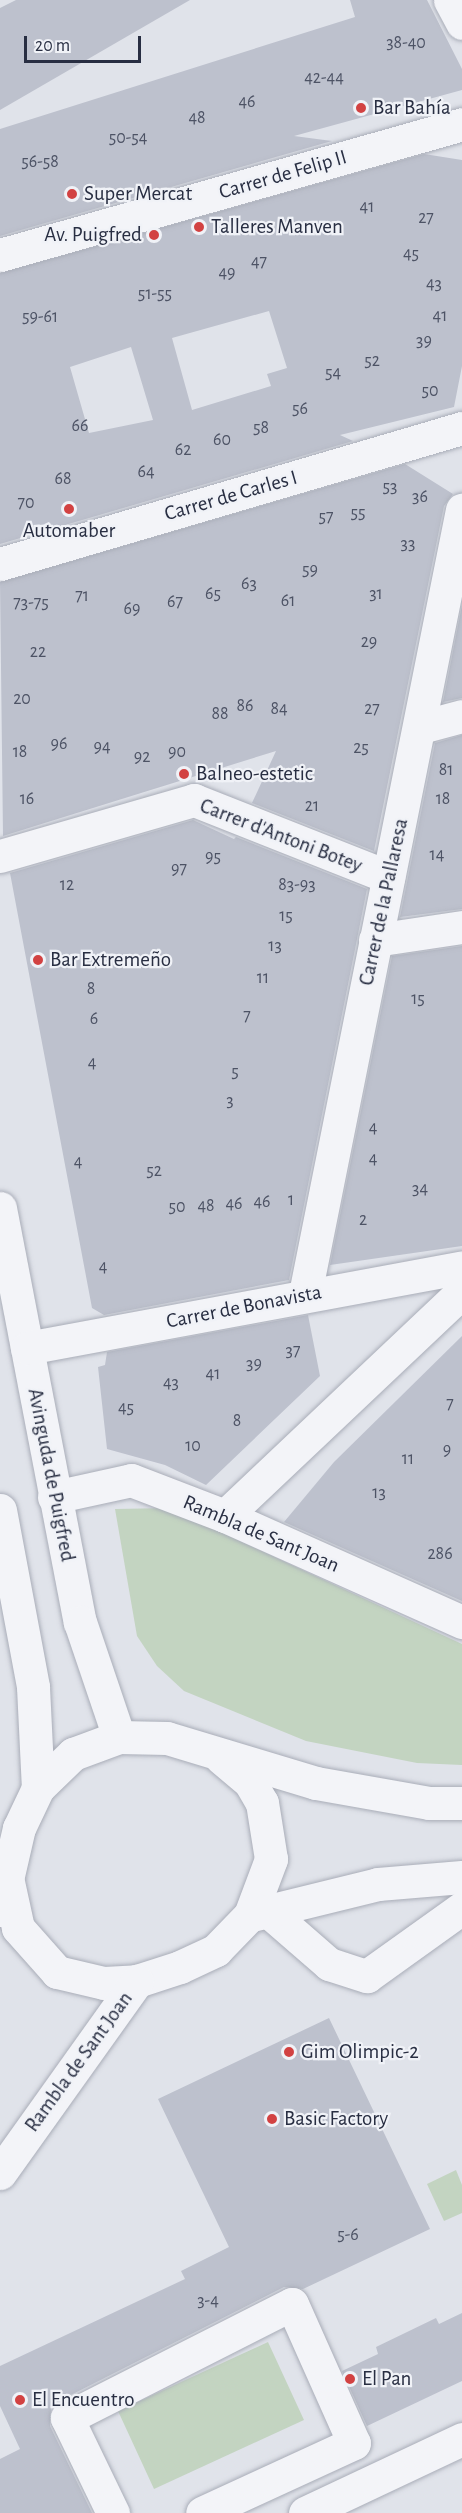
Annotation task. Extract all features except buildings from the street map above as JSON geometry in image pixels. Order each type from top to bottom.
[{"type":"street","points":[[450,0],[462,23]]},
{"type":"street","name":"Carrer de Felip II","points":[[0,255],[462,124]]},
{"type":"street","name":"Carrer de Carles I","points":[[0,564],[462,428]]},
{"type":"street","name":"Carrer de la Pallaresa","points":[[305,1294],[375,940],[421,727],[462,510]]},
{"type":"street","points":[[421,727],[462,716]]},
{"type":"street","name":"Carrer d'Antoni Botey","points":[[0,856],[194,800],[388,877]]},
{"type":"street","points":[[375,940],[462,927]]},
{"type":"street","name":"Avinguda de Puigfred","points":[[0,1208],[54,1497],[80,1622],[119,1737]]},
{"type":"street","name":"Carrer de Bonavista","points":[[27,1348],[305,1294],[462,1267]]},
{"type":"street","points":[[225,1516],[462,1292]]},
{"type":"street","name":"Rambla de Sant Joan","points":[[54,1497],[131,1480],[225,1516],[462,1622]]},
{"type":"street","points":[[0,1510],[33,1687],[38,1788]]},
{"type":"street","name":"Rambla de Sant Joan","points":[[212,1750],[250,1782],[262,1803],[271,1859],[259,1913],[216,1950],[180,1967],[137,1980],[104,1983],[57,1972],[18,1928],[4,1896],[20,1828],[38,1788],[73,1754],[119,1737],[167,1738],[212,1750],[316,1783],[429,1803],[462,1803]]},
{"type":"street","points":[[259,1913],[378,1884],[462,1877]]},
{"type":"street","points":[[259,1913],[329,1964],[367,1976],[462,1908]]},
{"type":"street","name":"Rambla de Sant Joan","points":[[0,2173],[137,1980]]},
{"type":"street","points":[[113,2513],[67,2418],[292,2304],[354,2443],[202,2513]]},
{"type":"street","points":[[305,2513],[462,2439]]},
{"type":"green space","points":[[169,1508],[462,1644],[462,1765],[417,1763],[306,1741],[184,1691],[157,1666],[137,1636],[115,1509]]},
{"type":"green space","points":[[456,2170],[462,2185],[462,2213],[444,2221],[427,2184]]},
{"type":"green space","points":[[268,2342],[304,2420],[154,2489],[118,2411]]},
{"type":"place","name":"Bar Bahía","points":[[361,108]]},
{"type":"place","name":"Super Mercat","points":[[72,194]]},
{"type":"place","name":"Talleres Manven","points":[[199,227]]},
{"type":"place","name":"Av. Puigfred","points":[[154,235]]},
{"type":"place","name":"Automaber","points":[[69,509]]},
{"type":"place","name":"Balneo-estetic","points":[[184,774]]},
{"type":"place","name":"Bar Extremeño","points":[[38,960]]},
{"type":"place","name":"Gim Olimpic-2","points":[[289,2052]]},
{"type":"place","name":"Basic Factory","points":[[272,2119]]},
{"type":"place","name":"El Pan","points":[[350,2379]]},
{"type":"place","name":"El Encuentro","points":[[20,2400]]}]
